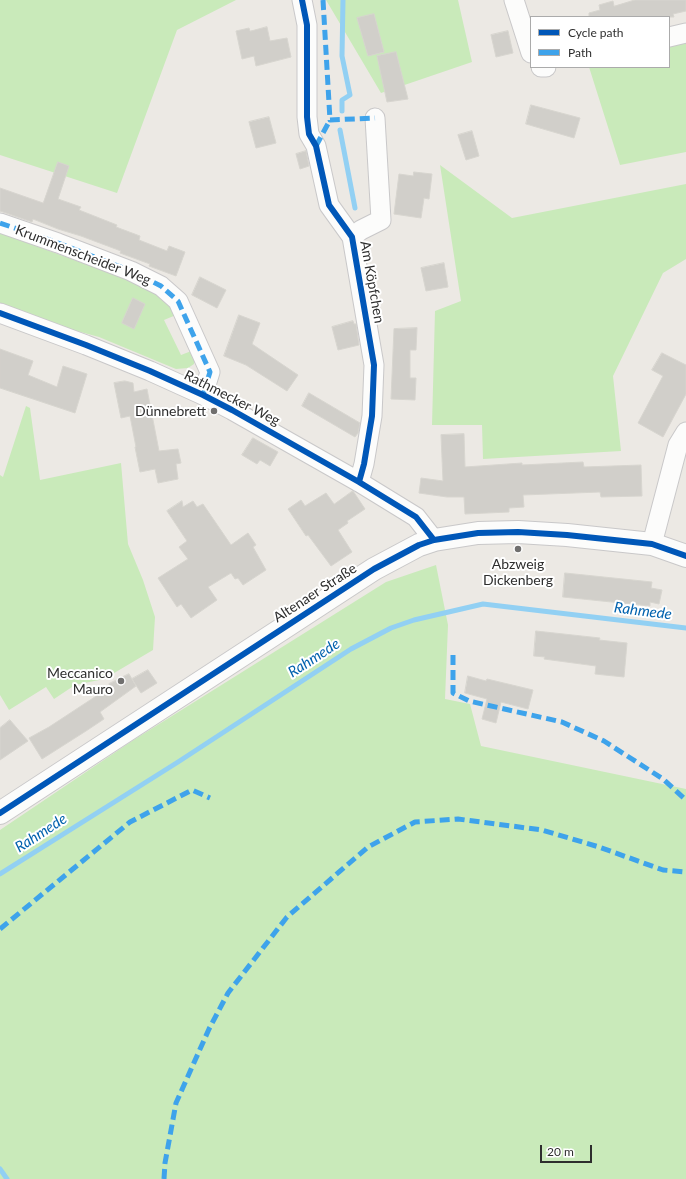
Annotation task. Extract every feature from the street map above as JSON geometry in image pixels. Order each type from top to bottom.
[{"type":"main road","name":"Altenaer Straße","points":[[0,813],[374,569],[419,544],[478,533],[518,532],[567,535],[652,544],[686,556]]},
{"type":"street","name":"Am Köpfchen","points":[[302,0],[307,25],[307,117],[309,134],[316,146],[329,206],[352,237],[374,365],[372,416],[360,482]]},
{"type":"street","points":[[514,0],[530,50]]},
{"type":"street","points":[[670,37],[686,33]]},
{"type":"street","name":"Am Köpfchen","points":[[352,237],[361,230],[381,220],[375,118]]},
{"type":"street","name":"Krummenscheider Weg","points":[[0,223],[131,271],[161,286],[178,301],[210,372],[203,395]]},
{"type":"street","name":"Rathmecker Weg","points":[[0,313],[150,371],[203,395],[244,416],[360,482],[416,517],[434,540]]},
{"type":"street","points":[[652,544],[678,445],[686,432]]},
{"type":"green space","points":[[0,0],[236,0],[177,30],[117,193],[0,155]]},
{"type":"green space","points":[[326,0],[458,0],[472,62],[381,93]]},
{"type":"green space","points":[[686,41],[686,152],[620,165],[589,68],[670,68],[670,46]]},
{"type":"green space","points":[[440,165],[512,218],[686,184],[686,259],[663,273],[613,376],[621,451],[483,459],[482,425],[432,425],[435,311],[461,301]]},
{"type":"green space","points":[[0,233],[124,278],[153,292],[168,302],[176,315],[164,320],[181,355],[194,350],[194,364],[188,368],[176,369],[99,337],[0,310]]},
{"type":"green space","points":[[26,406],[30,408],[40,480],[121,463],[128,544],[143,580],[155,617],[153,650],[104,679],[75,685],[54,699],[46,687],[9,710],[0,695],[0,475],[3,477]]},
{"type":"green space","points":[[436,565],[448,625],[445,699],[470,704],[481,746],[686,789],[686,1179],[0,1179],[0,830],[132,741],[386,582]]},
{"type":"building","points":[[635,0],[686,0],[686,11],[673,14],[674,17],[589,16],[589,13],[600,10],[599,5],[613,1],[614,6]]},
{"type":"building","points":[[374,14],[384,52],[368,56],[357,18]]},
{"type":"building","points":[[267,27],[270,41],[287,38],[291,57],[256,66],[254,56],[242,59],[236,31],[249,28],[250,31]]},
{"type":"building","points":[[508,31],[513,53],[496,57],[491,35]]},
{"type":"building","points":[[396,52],[408,99],[387,102],[377,56]]},
{"type":"building","points":[[531,105],[580,118],[574,138],[526,124]]},
{"type":"building","points":[[269,117],[276,143],[256,148],[249,122]]},
{"type":"building","points":[[472,131],[479,156],[466,160],[458,135]]},
{"type":"building","points":[[306,151],[309,166],[300,169],[296,154]]},
{"type":"building","points":[[58,162],[69,166],[58,199],[81,207],[79,210],[140,236],[139,240],[167,251],[169,246],[185,252],[176,276],[149,266],[150,264],[120,253],[121,251],[81,236],[33,219],[32,222],[0,211],[0,188],[43,203]]},
{"type":"building","points":[[414,172],[432,174],[429,199],[424,198],[421,218],[394,214],[399,174],[413,176]]},
{"type":"building","points":[[444,263],[448,287],[426,291],[421,268]]},
{"type":"building","points":[[200,277],[226,290],[217,308],[192,295]]},
{"type":"building","points":[[133,298],[145,304],[134,329],[122,323]]},
{"type":"building","points":[[239,315],[260,323],[252,344],[298,375],[287,391],[246,365],[224,356]]},
{"type":"building","points":[[353,321],[354,324],[356,324],[359,345],[338,350],[332,327]]},
{"type":"building","points":[[417,328],[416,350],[410,350],[410,378],[416,378],[415,400],[391,399],[394,329]]},
{"type":"building","points":[[0,349],[33,361],[28,375],[57,387],[63,366],[87,374],[75,413],[0,388]]},
{"type":"building","points":[[662,353],[686,365],[686,394],[663,437],[638,423],[663,376],[652,370]]},
{"type":"building","points":[[125,381],[133,383],[134,392],[147,389],[159,451],[178,449],[181,463],[176,464],[178,479],[158,483],[155,469],[140,472],[130,416],[121,418],[114,383]]},
{"type":"building","points":[[309,393],[360,423],[358,433],[355,437],[302,406]]},
{"type":"building","points":[[464,434],[465,467],[522,463],[522,465],[583,462],[584,467],[641,465],[642,496],[601,497],[600,492],[523,495],[524,507],[509,508],[509,512],[465,514],[464,497],[447,497],[419,493],[421,478],[443,481],[441,435]]},
{"type":"building","points":[[253,438],[278,452],[270,466],[260,460],[257,464],[242,455]]},
{"type":"building","points":[[353,491],[365,509],[347,521],[348,523],[338,530],[352,552],[331,566],[308,535],[306,536],[288,509],[301,500],[305,506],[326,493],[334,504]]},
{"type":"building","points":[[182,501],[183,507],[193,501],[197,507],[203,504],[231,545],[248,533],[256,545],[253,547],[266,570],[243,585],[238,578],[235,579],[231,573],[208,587],[217,600],[191,618],[181,604],[177,607],[158,578],[188,559],[179,547],[187,541],[167,511]]},
{"type":"building","points":[[565,573],[652,582],[651,588],[662,590],[659,604],[650,602],[650,606],[563,597]]},
{"type":"building","points":[[536,631],[600,638],[599,640],[627,643],[624,677],[595,674],[596,666],[544,659],[545,657],[534,656]]},
{"type":"building","points":[[148,670],[157,683],[141,693],[132,679]]},
{"type":"building","points":[[129,674],[136,686],[100,712],[104,719],[42,759],[29,738],[49,727],[110,687],[109,684]]},
{"type":"building","points":[[468,676],[533,690],[528,709],[501,702],[496,723],[482,719],[487,699],[465,693]]},
{"type":"building","points":[[10,720],[28,741],[0,760],[0,728]]},
{"type":"waterway","points":[[342,111],[342,100],[350,95],[342,56],[343,0]]},
{"type":"waterway","points":[[340,130],[355,208]]},
{"type":"waterway","name":"Rahmede","points":[[0,874],[178,762],[351,649],[391,628],[414,620],[483,604],[686,628]]},
{"type":"waterway","points":[[0,1169],[7,1179]]},
{"type":"marked path","points":[[323,0],[330,120],[375,118]]},
{"type":"marked path","points":[[316,146],[330,120]]},
{"type":"marked path","points":[[0,223],[131,271],[161,286],[178,301],[210,372],[203,395]]},
{"type":"marked path","points":[[453,655],[453,693],[469,701],[562,722],[604,741],[663,779],[686,800]]},
{"type":"marked path","points":[[0,929],[130,822],[192,790],[210,798]]},
{"type":"marked path","points":[[164,1179],[165,1163],[176,1103],[209,1029],[228,993],[287,917],[368,847],[415,822],[458,819],[542,830],[599,847],[663,870],[686,872]]},
{"type":"cycle path","points":[[302,0],[307,25],[307,117],[309,134],[316,146],[329,205],[352,237],[374,365],[372,416],[364,464],[359,482]]},
{"type":"cycle path","points":[[0,313],[150,371],[232,410],[359,482],[416,517],[434,540]]},
{"type":"cycle path","points":[[0,813],[374,569],[419,545],[434,540],[478,533],[518,532],[567,535],[652,544],[686,556]]},
{"type":"place","name":"Dünnebrett","points":[[214,411]]},
{"type":"place","name":"Abzweig Dickenberg","points":[[518,549]]},
{"type":"place","name":"Meccanico Mauro","points":[[121,681]]}]
